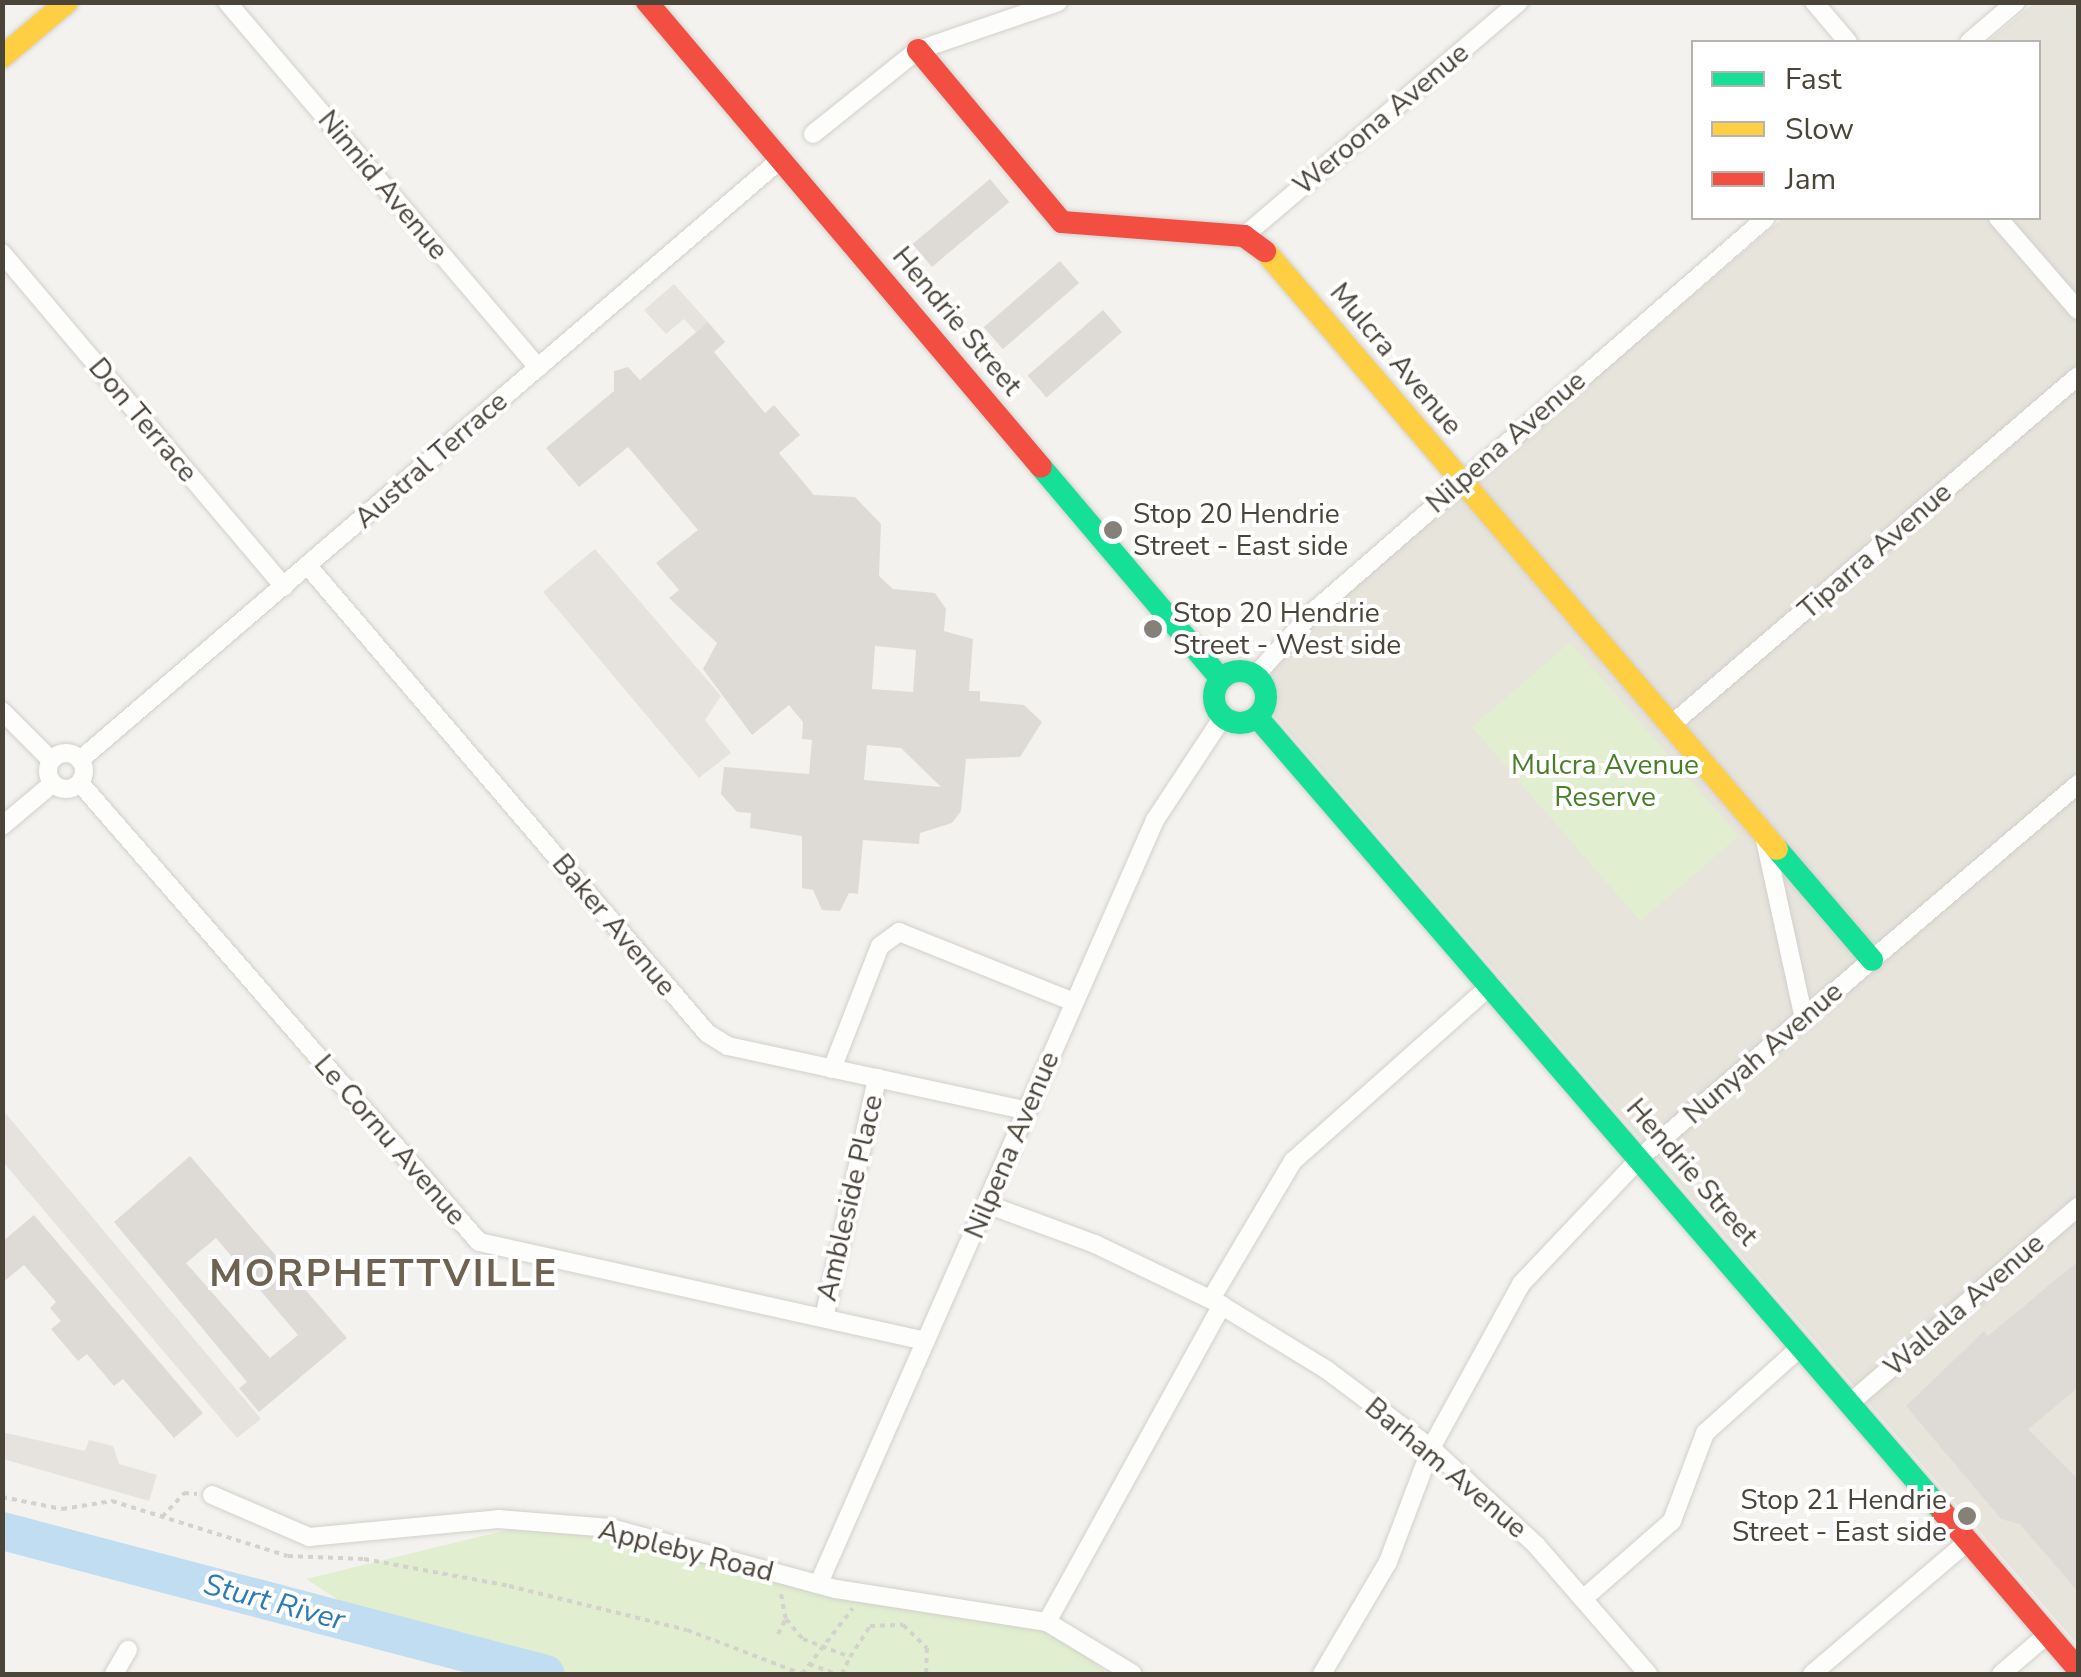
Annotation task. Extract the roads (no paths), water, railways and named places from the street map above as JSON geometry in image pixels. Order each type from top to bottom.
[{"type":"street","points":[[2,58],[67,2]]},
{"type":"street","name":"Ninnid Avenue","points":[[227,2],[538,367]]},
{"type":"street","name":"Hendrie Street","points":[[647,2],[1221,679]]},
{"type":"street","points":[[812,134],[918,50],[1058,2]]},
{"type":"street","name":"Weroona Avenue","points":[[1244,236],[1518,2]]},
{"type":"street","points":[[1814,2],[1846,40]]},
{"type":"street","points":[[1972,40],[2016,2]]},
{"type":"street","points":[[918,50],[1062,222],[1244,236]]},
{"type":"street","name":"Austral Terrace","points":[[80,760],[781,160]]},
{"type":"street","name":"Nilpena Avenue","points":[[1255,676],[1313,612],[1764,220]]},
{"type":"street","points":[[2000,220],[2078,310]]},
{"type":"street","name":"Mulcra Avenue","points":[[1244,236],[1872,960]]},
{"type":"street","name":"Don Terrace","points":[[2,253],[284,586]]},
{"type":"street","name":"Tiparra Avenue","points":[[1671,726],[2078,376]]},
{"type":"street","name":"Baker Avenue","points":[[308,566],[707,1033],[728,1046],[1025,1110]]},
{"type":"street","points":[[1237,671],[1255,676],[1266,697],[1257,716],[1243,723],[1222,716],[1214,696],[1221,679],[1237,671]]},
{"type":"street","points":[[2,711],[51,760],[52,784]]},
{"type":"street","name":"Nilpena Avenue","points":[[819,1583],[989,1205],[1025,1110],[1155,820],[1222,716]]},
{"type":"street","name":"Hendrie Street","points":[[1257,716],[1968,1541],[2063,1640],[2078,1669]]},
{"type":"street","points":[[51,760],[63,753],[80,760],[80,783],[66,790],[52,784]]},
{"type":"street","name":"Le Cornu Avenue","points":[[80,783],[479,1242],[925,1341]]},
{"type":"street","points":[[2,826],[52,784]]},
{"type":"street","name":"Nunyah Avenue","points":[[1322,1674],[1388,1562],[1431,1448],[1521,1284],[1641,1157],[2078,784]]},
{"type":"street","name":"Mulcra Avenue","points":[[1764,834],[1804,1018]]},
{"type":"street","points":[[832,1069],[880,946],[899,932],[1074,1002]]},
{"type":"street","points":[[1047,1622],[1282,1175],[1491,985]]},
{"type":"street","name":"Ambleside Place","points":[[824,1318],[877,1078]]},
{"type":"street","name":"Barham Avenue","points":[[989,1205],[1216,1302],[1431,1448],[1583,1600],[1648,1674]]},
{"type":"street","name":"Wallala Avenue","points":[[1850,1402],[2078,1207]]},
{"type":"street","points":[[1583,1600],[1672,1521],[1705,1433],[1802,1346]]},
{"type":"street","name":"Appleby Road","points":[[212,1495],[310,1537],[498,1520],[610,1528],[780,1575],[1047,1622],[1134,1674]]},
{"type":"street","points":[[1812,1674],[1968,1541]]},
{"type":"street","points":[[2001,1674],[2063,1640]]},
{"type":"street","points":[[114,1674],[128,1650]]},
{"type":"waterway","name":"Sturt River","points":[[2,1531],[546,1674]]},
{"type":"place","name":"Stop 20 Hendrie Street - East side","points":[[1113,530]]},
{"type":"place","name":"Stop 20 Hendrie Street - West side","points":[[1153,629]]},
{"type":"place","name":"Stop 21 Hendrie Street - East side","points":[[1967,1516]]},
{"type":"district","name":"MORPHETTVILLE","points":[[384,1274]]},
{"type":"park label","name":"Mulcra Avenue Reserve","points":[[1605,781]]}]
